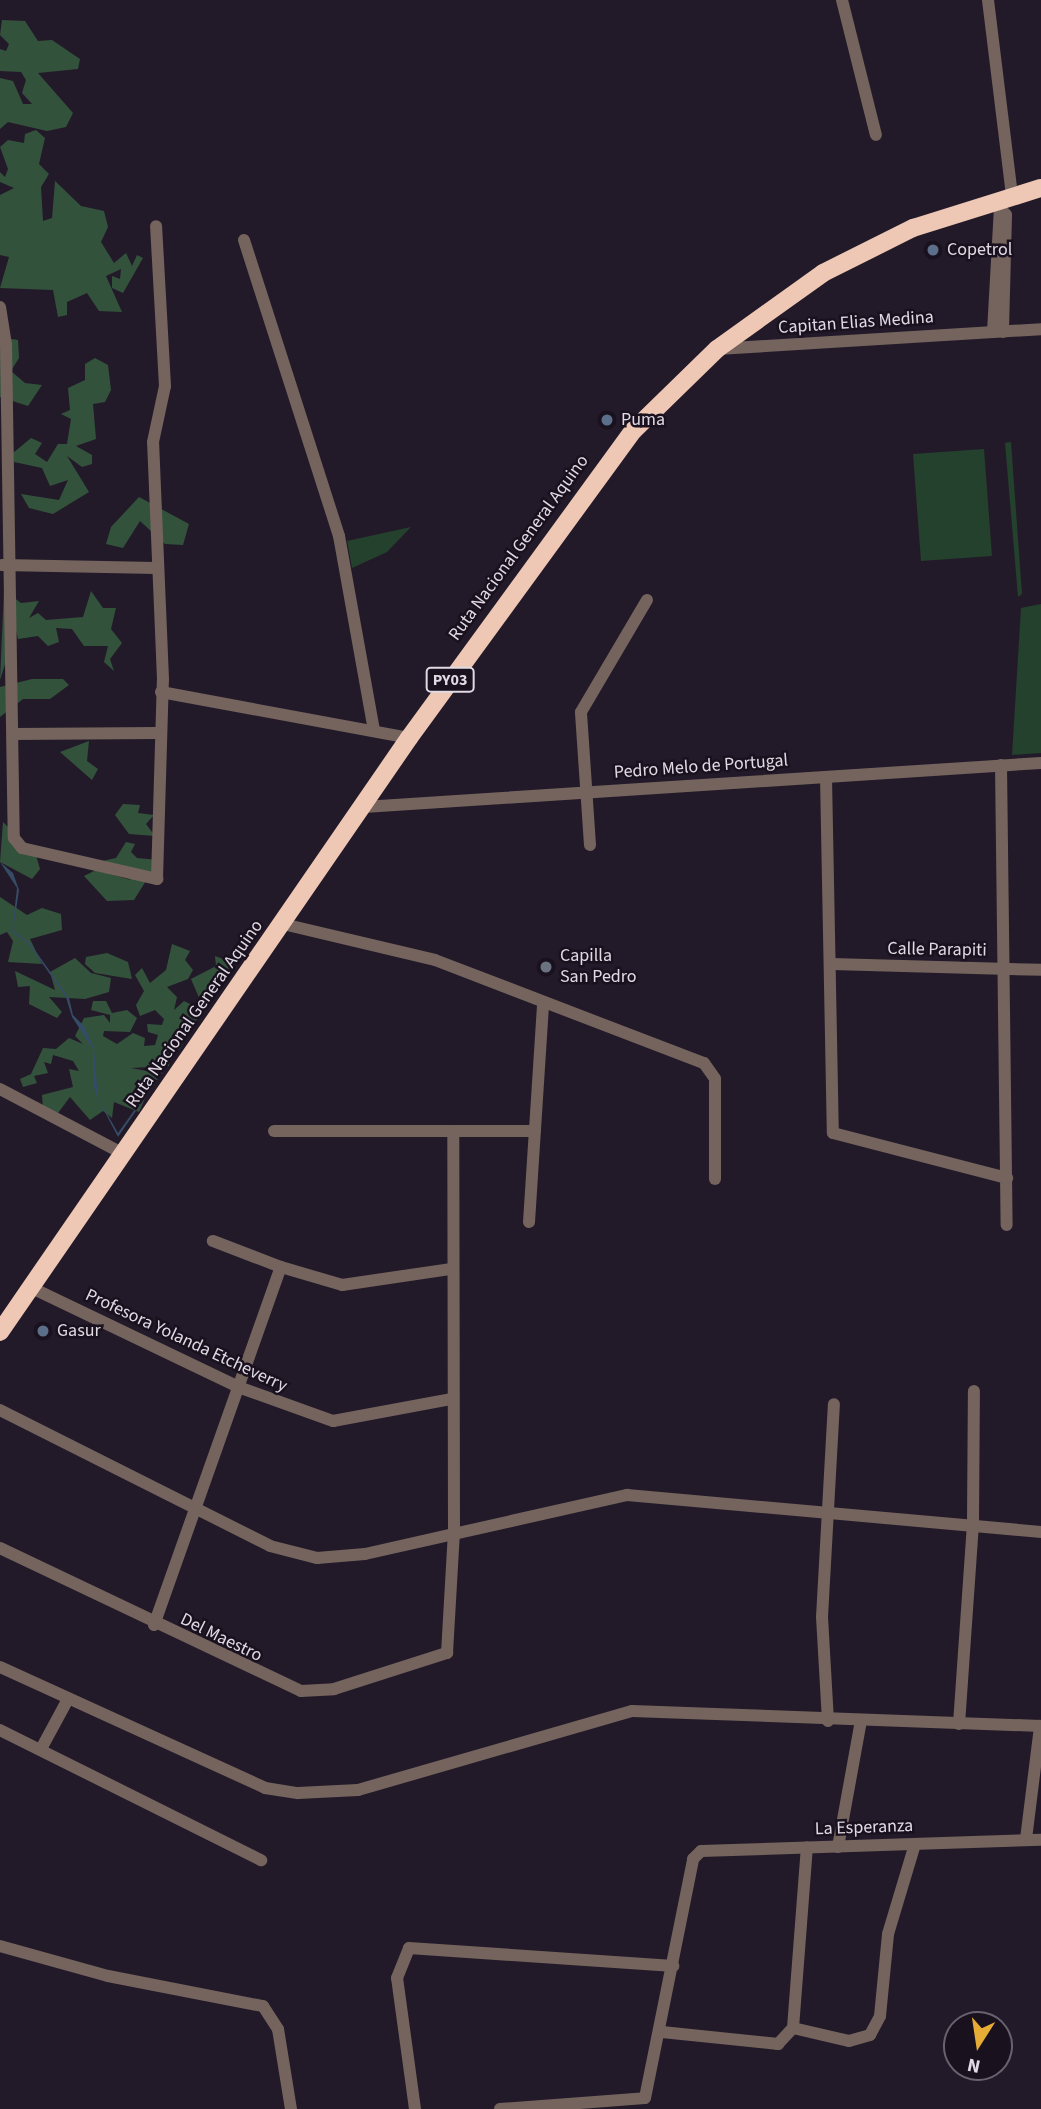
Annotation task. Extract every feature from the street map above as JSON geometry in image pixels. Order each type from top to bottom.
[{"type":"highway","name":"Ruta Nacional General Aquino","points":[[0,1332],[409,738],[589,484],[717,349],[853,256],[1002,205],[1041,188]]},
{"type":"street","points":[[842,0],[876,135]]},
{"type":"street","points":[[988,0],[1002,205],[1006,215],[998,332]]},
{"type":"street","points":[[0,307],[4,565],[13,733],[14,838],[22,848],[157,879],[157,733],[161,692],[153,442],[166,386],[156,226]]},
{"type":"street","points":[[244,240],[339,536],[374,731]]},
{"type":"street","name":"Capitan Elias Medina","points":[[717,349],[1041,329]]},
{"type":"street","points":[[4,565],[156,568]]},
{"type":"street","points":[[590,845],[581,712],[647,600]]},
{"type":"street","points":[[161,692],[409,738]]},
{"type":"street","points":[[13,733],[157,733]]},
{"type":"street","name":"Pedro Melo de Portugal","points":[[364,807],[1041,763]]},
{"type":"street","points":[[1000,765],[1007,1226]]},
{"type":"street","points":[[826,777],[832,964],[833,1133],[1007,1178]]},
{"type":"street","points":[[283,924],[435,960],[543,1004],[704,1063],[715,1080],[715,1179]]},
{"type":"street","name":"Calle Parapiti","points":[[832,964],[1041,970]]},
{"type":"street","points":[[529,1222],[543,1004]]},
{"type":"street","points":[[0,1089],[124,1154]]},
{"type":"street","points":[[274,1130],[535,1130]]},
{"type":"street","points":[[453,1130],[450,1269],[454,1533]]},
{"type":"street","points":[[213,1241],[281,1267],[342,1285],[450,1269]]},
{"type":"street","points":[[154,1625],[195,1505],[241,1388],[281,1267]]},
{"type":"street","name":"Profesora Yolanda Etcheverry","points":[[32,1287],[241,1388],[333,1420],[452,1399]]},
{"type":"street","points":[[959,1724],[973,1522],[974,1391]]},
{"type":"street","points":[[828,1721],[822,1617],[834,1404]]},
{"type":"street","points":[[0,1410],[195,1505],[270,1546],[317,1558],[454,1533],[627,1495],[829,1513],[973,1522],[1041,1532]]},
{"type":"street","name":"Del Maestro","points":[[0,1548],[154,1625],[301,1692],[439,1658],[451,1645],[454,1533]]},
{"type":"street","points":[[0,1667],[265,1788],[308,1793],[358,1790],[632,1712],[828,1721],[1040,1726],[1026,1839]]},
{"type":"street","points":[[41,1749],[68,1699]]},
{"type":"street","points":[[838,1847],[861,1721]]},
{"type":"street","points":[[0,1730],[261,1860]]},
{"type":"street","name":"La Esperanza","points":[[673,1966],[693,1859],[714,1847],[807,1848],[1041,1840]]},
{"type":"street","points":[[793,2028],[849,2041],[878,2026],[888,1934],[915,1844]]},
{"type":"street","points":[[662,2032],[778,2044],[793,2028],[807,1848]]},
{"type":"street","points":[[0,1946],[108,1976],[263,2006],[278,2029],[291,2109]]},
{"type":"street","points":[[415,2109],[397,1978],[409,1948],[673,1966],[662,2032],[645,2098],[500,2109]]},
{"type":"green space","points":[[2,20],[25,21],[38,41],[52,40],[80,59],[78,69],[38,73],[73,113],[66,127],[47,131],[8,122],[0,129],[0,78],[13,81],[23,104],[32,104],[22,93],[26,80],[21,72],[0,71],[0,49],[6,51],[9,44],[0,35]]},
{"type":"green space","points":[[36,130],[45,138],[39,164],[49,174],[41,187],[43,221],[52,218],[55,181],[81,206],[104,211],[108,227],[101,242],[114,263],[126,253],[132,266],[137,255],[143,258],[123,293],[112,288],[112,276],[120,279],[121,269],[106,276],[122,312],[99,311],[87,293],[67,302],[67,315],[58,317],[53,290],[0,288],[9,257],[0,255],[0,195],[14,188],[0,182],[0,172],[5,177],[8,169],[0,147],[8,140],[24,143],[25,134]]},
{"type":"green space","points":[[0,327],[6,338],[18,340],[19,358],[11,371],[25,383],[42,385],[28,406],[0,397]]},
{"type":"green space","points":[[95,358],[108,365],[111,390],[105,402],[93,404],[96,439],[76,446],[92,455],[92,464],[82,467],[67,456],[89,492],[53,514],[29,508],[21,494],[59,500],[68,480],[50,486],[42,468],[14,462],[13,453],[31,438],[42,443],[35,454],[47,462],[58,444],[67,444],[71,419],[61,414],[70,410],[68,388],[85,380],[85,364]]},
{"type":"green space","points":[[1011,442],[1022,594],[1018,597],[1005,443]]},
{"type":"green space","points":[[984,449],[992,556],[921,561],[913,454]]},
{"type":"green space","points":[[139,497],[189,524],[183,545],[165,544],[140,521],[123,548],[106,544],[111,527]]},
{"type":"green space","points":[[411,527],[387,552],[352,568],[347,541]]},
{"type":"green space","points":[[4,590],[21,603],[39,601],[29,618],[38,613],[46,620],[83,617],[91,591],[103,608],[116,608],[111,629],[122,643],[110,659],[114,671],[104,662],[108,646],[84,646],[72,629],[56,628],[59,642],[48,646],[38,636],[18,639],[16,630],[0,680]]},
{"type":"green space","points":[[1041,604],[1041,753],[1012,755],[1021,608]]},
{"type":"green space","points":[[32,679],[63,679],[69,685],[50,699],[23,699],[0,717],[0,687]]},
{"type":"green space","points":[[89,741],[87,761],[98,769],[92,780],[60,752]]},
{"type":"green space","points":[[123,804],[140,805],[138,813],[154,815],[146,824],[155,836],[129,834],[115,815]]},
{"type":"green space","points":[[3,822],[36,855],[40,869],[32,879],[0,862]]},
{"type":"green space","points":[[126,842],[135,844],[131,852],[137,858],[159,860],[134,900],[107,901],[84,876],[96,870],[131,880],[98,862],[116,858]]},
{"type":"green space","points":[[0,897],[27,915],[42,908],[61,914],[62,930],[30,939],[42,964],[8,962],[13,941],[7,932],[0,935]]},
{"type":"green space","points":[[172,944],[190,951],[185,960],[193,970],[188,979],[167,987],[177,997],[174,1010],[184,1001],[202,1010],[180,1049],[170,1052],[169,1066],[131,1068],[158,1073],[154,1086],[143,1082],[147,1094],[139,1112],[114,1102],[112,1118],[103,1111],[90,1120],[70,1097],[58,1113],[43,1109],[42,1095],[73,1087],[69,1069],[79,1071],[73,1061],[53,1055],[51,1064],[44,1062],[48,1073],[34,1076],[37,1083],[23,1087],[20,1079],[31,1074],[43,1048],[56,1049],[69,1038],[83,1044],[75,1036],[84,1018],[104,1015],[110,1023],[110,1015],[91,1010],[93,1001],[106,1001],[112,1013],[127,1010],[137,1018],[130,1032],[104,1031],[103,1036],[117,1044],[133,1033],[145,1038],[144,1046],[155,1045],[158,1035],[148,1032],[147,1024],[162,1025],[164,1019],[155,1010],[140,1016],[136,1005],[144,991],[135,975],[142,968],[150,983],[166,970]]},
{"type":"green space","points":[[107,953],[128,962],[132,979],[95,973],[85,964],[86,957]]},
{"type":"green space","points":[[215,956],[231,962],[229,975],[200,1000],[191,979],[216,966]]},
{"type":"green space","points":[[75,958],[91,973],[111,978],[109,992],[85,999],[49,997],[62,1012],[57,1018],[29,1004],[30,986],[18,987],[15,971],[55,990],[50,972]]},
{"type":"water","points":[[0,862],[13,873],[19,890],[13,931],[29,942],[69,998],[73,1015],[84,1026],[94,1048],[98,1098],[118,1133],[197,1022],[118,1137],[97,1097],[93,1084],[93,1049],[72,1017],[66,997],[28,943],[12,932],[17,888]]},
{"type":"place","name":"Copetrol","points":[[933,250]]},
{"type":"place","name":"Puma","points":[[607,420]]},
{"type":"place","name":"Capilla San Pedro","points":[[546,967]]},
{"type":"place","name":"Gasur","points":[[43,1331]]}]
